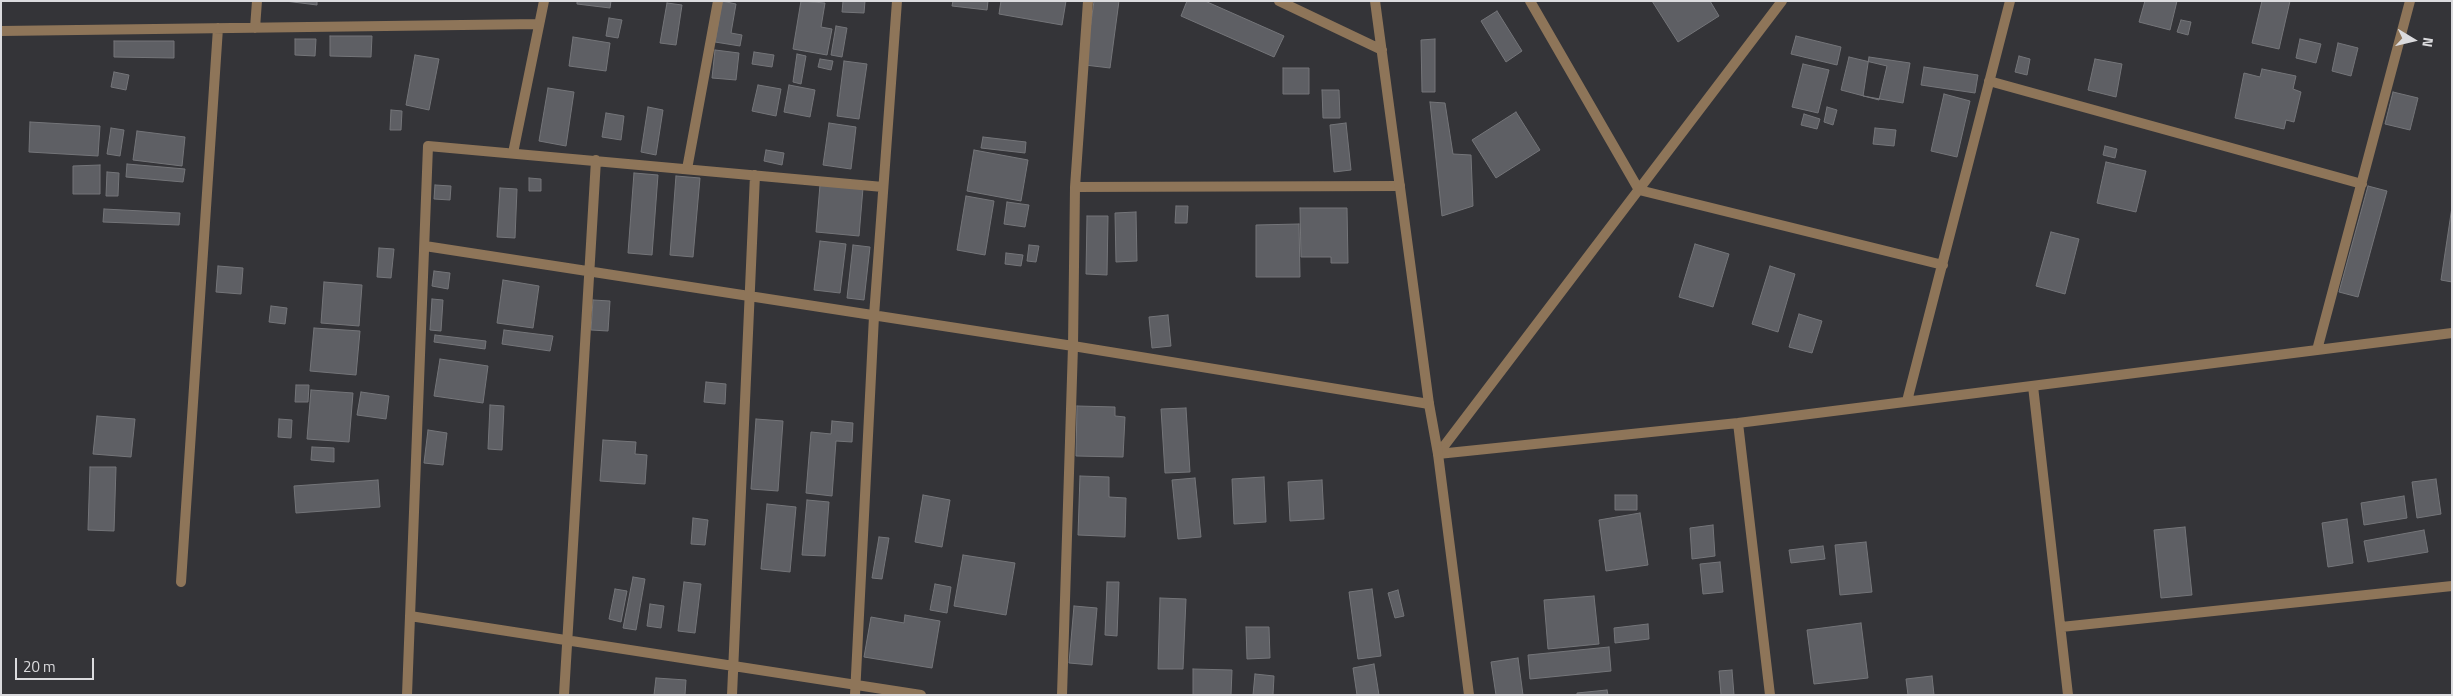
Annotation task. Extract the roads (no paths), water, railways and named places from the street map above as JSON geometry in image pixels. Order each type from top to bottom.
[{"type":"street","points":[[255,28],[257,1]]},
{"type":"street","points":[[513,153],[544,1]]},
{"type":"street","points":[[687,169],[718,1]]},
{"type":"street","points":[[855,690],[874,316],[896,1]]},
{"type":"street","points":[[1062,695],[1073,346],[1075,187],[1088,1]]},
{"type":"street","points":[[1279,1],[1382,50]]},
{"type":"street","points":[[1375,1],[1429,404],[1438,454],[1469,695]]},
{"type":"street","points":[[1530,1],[1639,190],[1942,265]]},
{"type":"street","points":[[1438,454],[1782,1]]},
{"type":"street","points":[[1907,402],[2010,1]]},
{"type":"street","points":[[2317,350],[2410,1]]},
{"type":"street","points":[[1,31],[539,24]]},
{"type":"street","points":[[181,582],[218,28]]},
{"type":"street","points":[[1990,80],[2362,184]]},
{"type":"street","points":[[407,695],[428,146],[883,187]]},
{"type":"street","points":[[564,695],[596,160]]},
{"type":"street","points":[[732,695],[755,175]]},
{"type":"street","points":[[1075,187],[1400,186]]},
{"type":"street","points":[[425,246],[1073,346],[1429,404]]},
{"type":"street","points":[[1438,454],[1738,423],[2452,333]]},
{"type":"street","points":[[2033,386],[2068,695]]},
{"type":"street","points":[[1738,423],[1770,695]]},
{"type":"street","points":[[2061,627],[2452,586]]},
{"type":"street","points":[[410,616],[734,666],[855,690],[921,695]]}]
